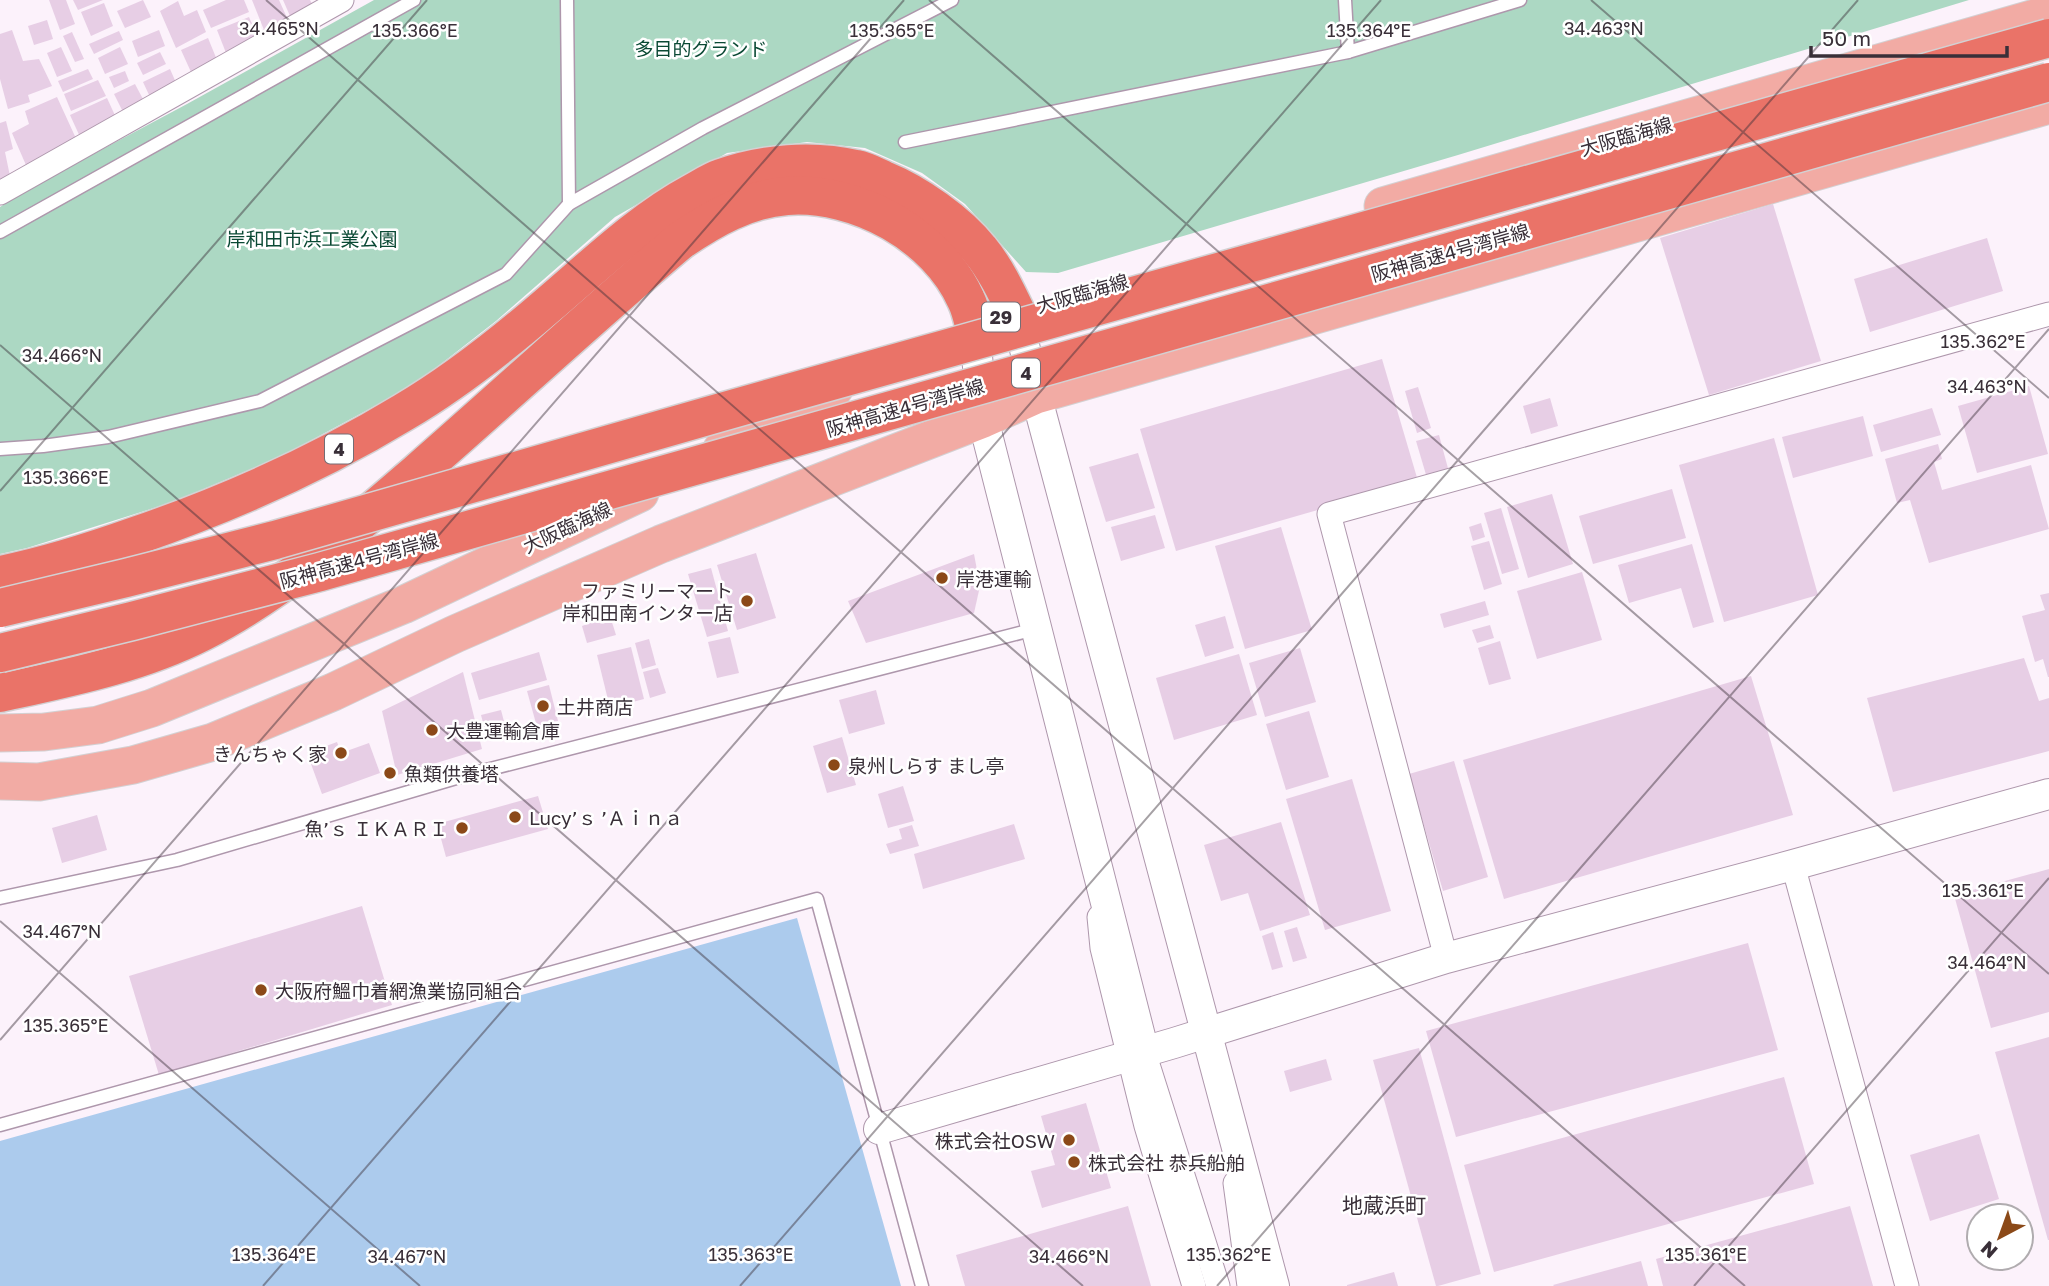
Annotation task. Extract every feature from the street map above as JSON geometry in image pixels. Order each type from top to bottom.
[{"type":"highway","name":"4","points":[[0,608],[275,540],[2049,38]]},
{"type":"highway","name":"阪神高速4号湾岸線","points":[[0,653],[347,564],[2049,82]]},
{"type":"highway","name":"4","points":[[0,575],[93,551],[155,529],[218,505],[345,446],[406,411],[466,371],[631,234],[676,201],[720,178],[764,167],[811,163],[858,169],[904,188],[944,215],[979,249],[1016,312]]},
{"type":"highway","points":[[0,693],[111,666],[161,650],[248,606],[313,559],[384,502],[680,241],[710,220],[747,205],[786,196],[821,197],[858,205],[895,222],[925,245],[950,272],[966,299],[974,326]]},
{"type":"main road","name":"大阪臨海線","points":[[0,733],[44,732],[98,725],[152,708],[391,610],[644,490],[883,363],[974,326],[2049,14]]},
{"type":"main road","points":[[0,781],[39,782],[133,765],[213,743],[333,692],[455,634],[661,544],[1036,396],[2049,105]]},
{"type":"street","points":[[0,193],[342,0]]},
{"type":"street","points":[[1016,312],[1036,396],[1274,1286]]},
{"type":"street","points":[[1446,958],[1329,514],[2049,314]]},
{"type":"street","points":[[974,326],[983,419],[1091,842],[1136,1054],[1146,1126],[1194,1286]]},
{"type":"street","points":[[879,1129],[1136,1054],[1446,958],[2049,794]]},
{"type":"street","points":[[1793,865],[1907,1286]]},
{"type":"street","points":[[1136,1054],[1218,1286]]},
{"type":"street","points":[[1224,1104],[1249,1286]]},
{"type":"lane","points":[[0,232],[414,0]]},
{"type":"lane","points":[[567,0],[569,204]]},
{"type":"lane","points":[[0,449],[108,437],[260,401],[506,274],[569,204],[703,128],[952,0]]},
{"type":"lane","points":[[1345,0],[1348,52]]},
{"type":"lane","points":[[905,142],[1348,52],[1520,0]]},
{"type":"lane","points":[[0,898],[177,860],[463,776],[1035,629]]},
{"type":"lane","points":[[0,1125],[817,899],[922,1286]]},
{"type":"green space","name":"岸和田市浜工業公園","points":[[374,0],[1969,0],[1058,273],[1026,272],[965,204],[922,173],[865,148],[807,142],[727,153],[615,217],[496,321],[414,385],[282,456],[173,502],[0,554],[0,207],[24,191]]},
{"type":"water","points":[[797,918],[901,1286],[0,1286],[0,1141]]},
{"type":"building","points":[[49,0],[66,0],[75,24],[60,30]]},
{"type":"building","points":[[73,0],[103,0],[78,10]]},
{"type":"building","points":[[143,0],[151,17],[125,28],[117,11]]},
{"type":"building","points":[[226,0],[244,0],[249,12],[211,28],[203,10]]},
{"type":"building","points":[[252,0],[279,0],[288,20],[264,30]]},
{"type":"building","points":[[283,0],[310,0],[313,6],[290,16]]},
{"type":"building","points":[[178,1],[184,16],[197,10],[206,32],[176,48],[160,11]]},
{"type":"building","points":[[104,3],[113,26],[91,36],[81,12]]},
{"type":"building","points":[[249,17],[261,44],[228,58],[217,30]]},
{"type":"building","points":[[47,20],[53,39],[34,45],[28,26]]},
{"type":"building","points":[[12,30],[23,61],[39,59],[52,86],[28,95],[30,102],[8,109],[0,79],[0,34]]},
{"type":"building","points":[[159,30],[165,46],[138,57],[132,41]]},
{"type":"building","points":[[119,31],[123,40],[94,54],[89,44]]},
{"type":"building","points":[[72,32],[84,59],[75,62],[63,36]]},
{"type":"building","points":[[208,38],[217,60],[191,72],[181,50]]},
{"type":"building","points":[[61,47],[72,71],[57,77],[47,53]]},
{"type":"building","points":[[120,47],[128,64],[105,74],[98,58]]},
{"type":"building","points":[[160,52],[166,64],[143,75],[137,63]]},
{"type":"building","points":[[88,69],[93,79],[63,92],[58,81]]},
{"type":"building","points":[[170,69],[177,85],[150,97],[143,82]]},
{"type":"building","points":[[125,71],[129,81],[114,88],[109,77]]},
{"type":"building","points":[[98,80],[106,96],[71,111],[64,94]]},
{"type":"building","points":[[135,84],[144,101],[123,112],[114,94]]},
{"type":"building","points":[[57,97],[79,145],[29,172],[12,133],[29,124],[25,111]]},
{"type":"building","points":[[107,98],[118,122],[81,139],[70,115]]},
{"type":"building","points":[[6,121],[13,149],[5,152],[11,181],[0,185],[0,123]]},
{"type":"building","points":[[1773,204],[1821,361],[1709,395],[1660,238]]},
{"type":"building","points":[[1987,238],[2003,291],[1870,332],[1854,279]]},
{"type":"building","points":[[1382,359],[1418,481],[1176,551],[1140,429]]},
{"type":"building","points":[[2029,386],[2048,454],[1977,473],[1958,406]]},
{"type":"building","points":[[1418,387],[1431,428],[1417,433],[1405,391]]},
{"type":"building","points":[[1550,398],[1558,426],[1531,434],[1523,406]]},
{"type":"building","points":[[1932,408],[1941,435],[1881,452],[1873,425]]},
{"type":"building","points":[[1863,416],[1873,456],[1793,478],[1782,437]]},
{"type":"building","points":[[1439,435],[1449,472],[1427,478],[1416,441]]},
{"type":"building","points":[[1774,438],[1818,595],[1724,622],[1679,465]]},
{"type":"building","points":[[1938,444],[1942,459],[1934,462],[1942,490],[2031,465],[2049,529],[1929,563],[1910,500],[1897,503],[1885,459]]},
{"type":"building","points":[[1138,453],[1155,508],[1106,522],[1089,467]]},
{"type":"building","points":[[1672,489],[1686,538],[1593,564],[1579,516]]},
{"type":"building","points":[[1552,494],[1573,564],[1528,578],[1507,507]]},
{"type":"building","points":[[1501,508],[1519,569],[1502,574],[1484,513]]},
{"type":"building","points":[[1155,515],[1165,548],[1121,561],[1111,527]]},
{"type":"building","points":[[1481,523],[1485,537],[1473,541],[1469,527]]},
{"type":"building","points":[[1281,527],[1312,630],[1245,649],[1215,546]]},
{"type":"building","points":[[1489,541],[1502,584],[1484,590],[1471,546]]},
{"type":"building","points":[[1692,544],[1714,622],[1693,628],[1681,588],[1629,603],[1618,565]]},
{"type":"building","points":[[756,553],[776,618],[737,630],[717,565]]},
{"type":"building","name":"岸港運輸","points":[[974,554],[980,586],[974,613],[866,643],[848,601]]},
{"type":"building","points":[[711,568],[728,631],[707,637],[688,574]]},
{"type":"building","points":[[1582,572],[1602,640],[1537,659],[1517,591]]},
{"type":"building","points":[[2049,593],[2048,677],[2043,659],[2035,662],[2022,616],[2045,610],[2040,595]]},
{"type":"building","points":[[1485,601],[1489,615],[1444,628],[1440,614]]},
{"type":"building","points":[[610,616],[616,635],[587,643],[582,626]]},
{"type":"building","points":[[1225,616],[1234,648],[1205,657],[1195,625]]},
{"type":"building","points":[[1490,625],[1494,638],[1477,643],[1472,630]]},
{"type":"building","points":[[730,637],[739,673],[717,678],[708,642]]},
{"type":"building","points":[[649,639],[656,665],[642,669],[635,643]]},
{"type":"building","points":[[1500,641],[1511,679],[1489,685],[1478,648]]},
{"type":"building","points":[[631,647],[644,699],[610,708],[597,655]]},
{"type":"building","points":[[1300,648],[1316,702],[1265,717],[1249,663]]},
{"type":"building","points":[[539,652],[547,680],[479,700],[471,673]]},
{"type":"building","points":[[1239,654],[1257,715],[1174,740],[1156,678]]},
{"type":"building","points":[[2024,658],[2039,701],[2049,698],[2049,751],[1893,792],[1867,698]]},
{"type":"building","points":[[658,668],[666,693],[650,698],[643,672]]},
{"type":"building","name":"大豊運輸倉庫","points":[[463,672],[482,749],[397,775],[382,711]]},
{"type":"building","points":[[1751,676],[1793,815],[1504,899],[1463,760]]},
{"type":"building","name":"土井商店","points":[[549,685],[558,721],[537,727],[527,691]]},
{"type":"building","points":[[876,690],[885,724],[849,734],[839,700]]},
{"type":"building","points":[[501,710],[507,733],[487,738],[481,715]]},
{"type":"building","points":[[1309,711],[1329,777],[1286,790],[1266,724]]},
{"type":"building","name":"泉州しらす まし亭","points":[[842,737],[856,785],[827,793],[813,746]]},
{"type":"building","points":[[337,742],[341,753],[369,743],[380,773],[322,794],[307,753]]},
{"type":"building","points":[[1454,761],[1488,877],[1443,891],[1409,774]]},
{"type":"building","points":[[1352,779],[1391,911],[1325,930],[1286,799]]},
{"type":"building","points":[[903,786],[914,821],[888,828],[878,794]]},
{"type":"building","points":[[538,796],[548,829],[446,857],[437,824]]},
{"type":"building","points":[[97,815],[107,850],[62,863],[52,828]]},
{"type":"building","points":[[1281,822],[1310,915],[1260,931],[1248,893],[1221,901],[1204,845]]},
{"type":"building","points":[[1014,824],[1025,859],[923,889],[914,854]]},
{"type":"building","points":[[912,825],[919,846],[890,854],[886,844],[902,839],[899,829]]},
{"type":"building","points":[[2049,869],[2049,1012],[1991,1028],[1954,895]]},
{"type":"building","name":"大阪府鰮巾着網漁業協同組合","points":[[362,906],[392,1005],[159,1075],[129,976]]},
{"type":"building","points":[[1297,927],[1307,958],[1293,962],[1284,931]]},
{"type":"building","points":[[1273,932],[1283,967],[1272,970],[1262,936]]},
{"type":"building","points":[[1748,943],[1778,1050],[1456,1137],[1426,1031]]},
{"type":"building","points":[[2049,1037],[2049,1240],[2048,1240],[1995,1052]]},
{"type":"building","points":[[1419,1048],[1481,1274],[1438,1286],[1373,1060]]},
{"type":"building","points":[[1326,1059],[1332,1080],[1290,1092],[1284,1071]]},
{"type":"building","points":[[1784,1077],[1814,1184],[1494,1272],[1464,1165]]},
{"type":"building","points":[[1086,1103],[1111,1188],[1042,1208],[1031,1171],[1055,1165],[1041,1116]]},
{"type":"building","points":[[1979,1134],[1999,1199],[1990,1202],[1965,1202],[1965,1210],[1930,1221],[1910,1155]]},
{"type":"building","points":[[1128,1206],[1151,1286],[965,1286],[956,1255]]},
{"type":"building","points":[[1850,1206],[1873,1286],[1663,1286],[1656,1259]]},
{"type":"building","points":[[1641,1261],[1648,1286],[1553,1285]]},
{"type":"building","points":[[1394,1272],[1398,1286],[1347,1286],[1347,1285]]},
{"type":"place","name":"岸港運輸","points":[[942,578]]},
{"type":"place","name":"ファミリーマート 岸和田南インター店","points":[[747,601]]},
{"type":"place","name":"土井商店","points":[[543,706]]},
{"type":"place","name":"大豊運輸倉庫","points":[[432,730]]},
{"type":"place","name":"きんちゃく家","points":[[341,753]]},
{"type":"place","name":"泉州しらす まし亭","points":[[834,765]]},
{"type":"place","name":"魚類供養塔","points":[[390,773]]},
{"type":"place","name":"Lucy’ｓ ’Ａｉｎａ","points":[[515,817]]},
{"type":"place","name":"魚’ｓ ＩＫＡＲＩ","points":[[462,828]]},
{"type":"place","name":"大阪府鰮巾着網漁業協同組合","points":[[261,990]]},
{"type":"place","name":"株式会社OSW","points":[[1069,1140]]},
{"type":"place","name":"株式会社 恭兵船舶","points":[[1074,1162]]},
{"type":"district","name":"地蔵浜町","points":[[1384,1205]]},
{"type":"park label","name":"多目的グランド","points":[[701,48]]}]
